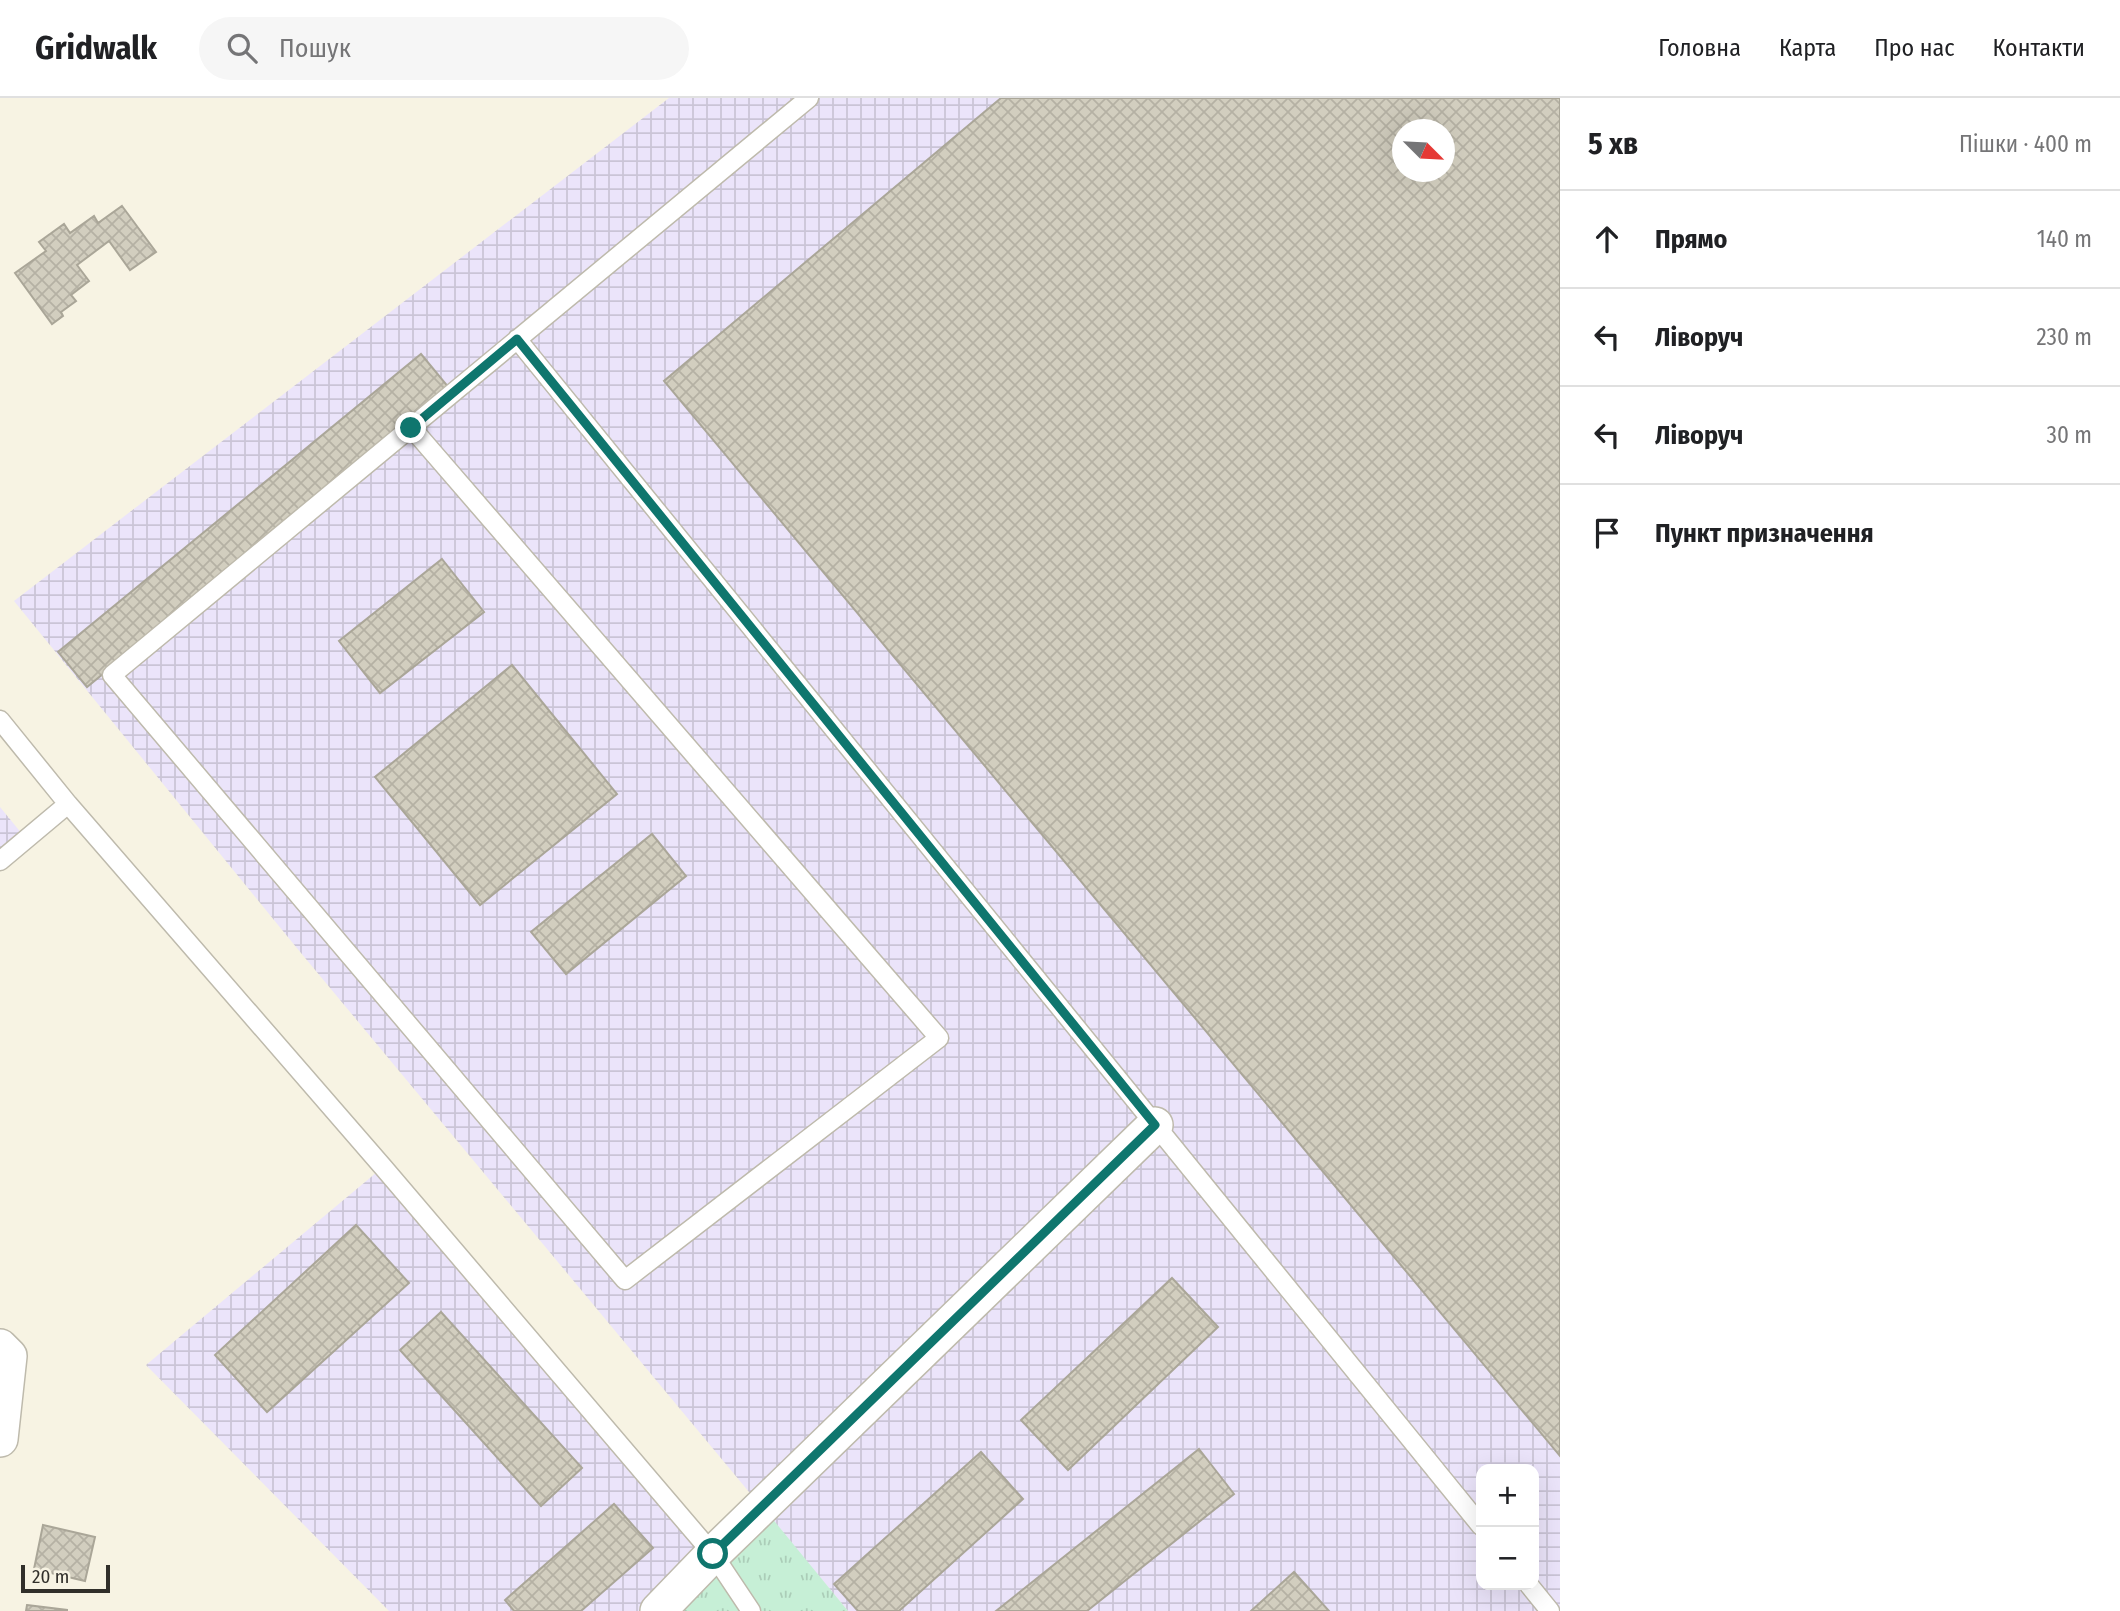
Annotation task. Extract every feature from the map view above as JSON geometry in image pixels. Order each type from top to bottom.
[{"type":"street","points":[[658,1611],[713,1554],[1155,1125]]},
{"type":"street","points":[[0,1347],[9,1356],[0,1439]]},
{"type":"lane","points":[[411,428],[939,1038],[625,1280],[112,675],[808,98]]},
{"type":"lane","points":[[517,339],[1476,1521]]},
{"type":"lane","points":[[0,720],[68,804],[383,1167],[713,1554],[751,1611]]},
{"type":"lane","points":[[0,861],[68,804]]},
{"type":"lane","points":[[1533,1590],[1550,1611]]},
{"type":"shaded area","points":[[669,98],[1560,98],[1560,1611],[848,1611],[296,947],[14,601]]},
{"type":"shaded area","points":[[0,807],[27,840],[0,861]]},
{"type":"shaded area","points":[[383,1167],[713,1554],[658,1611],[389,1611],[146,1365]]},
{"type":"green space","points":[[762,1506],[848,1611],[658,1611]]},
{"type":"building","points":[[1001,98],[1560,98],[1560,1456],[664,381]]},
{"type":"building","points":[[122,206],[156,252],[130,270],[109,241],[77,265],[89,281],[71,295],[76,301],[61,312],[63,316],[52,324],[15,273],[46,251],[39,242],[64,224],[70,233],[94,216],[98,223]]},
{"type":"building","points":[[421,354],[450,389],[87,687],[58,652]]},
{"type":"building","points":[[442,559],[484,612],[380,693],[339,641]]},
{"type":"building","points":[[512,665],[617,794],[480,905],[375,777]]},
{"type":"building","points":[[652,834],[686,876],[566,974],[531,932]]},
{"type":"building","points":[[356,1225],[409,1283],[267,1412],[215,1355]]},
{"type":"building","points":[[1172,1278],[1218,1327],[1068,1470],[1021,1420]]},
{"type":"building","points":[[441,1312],[582,1468],[541,1506],[400,1350]]},
{"type":"building","points":[[1199,1449],[1234,1494],[1087,1611],[996,1611]]},
{"type":"building","points":[[981,1452],[1023,1499],[899,1611],[858,1611],[834,1584]]},
{"type":"building","points":[[614,1504],[653,1548],[581,1611],[514,1611],[505,1600]]},
{"type":"building","points":[[43,1525],[95,1537],[85,1581],[34,1569]]},
{"type":"building","points":[[1294,1572],[1329,1611],[1251,1611]]},
{"type":"building","points":[[27,1605],[67,1610],[67,1611],[26,1611]]},
{"type":"route","points":[[411,428],[517,339],[1155,1125],[713,1554]]}]
